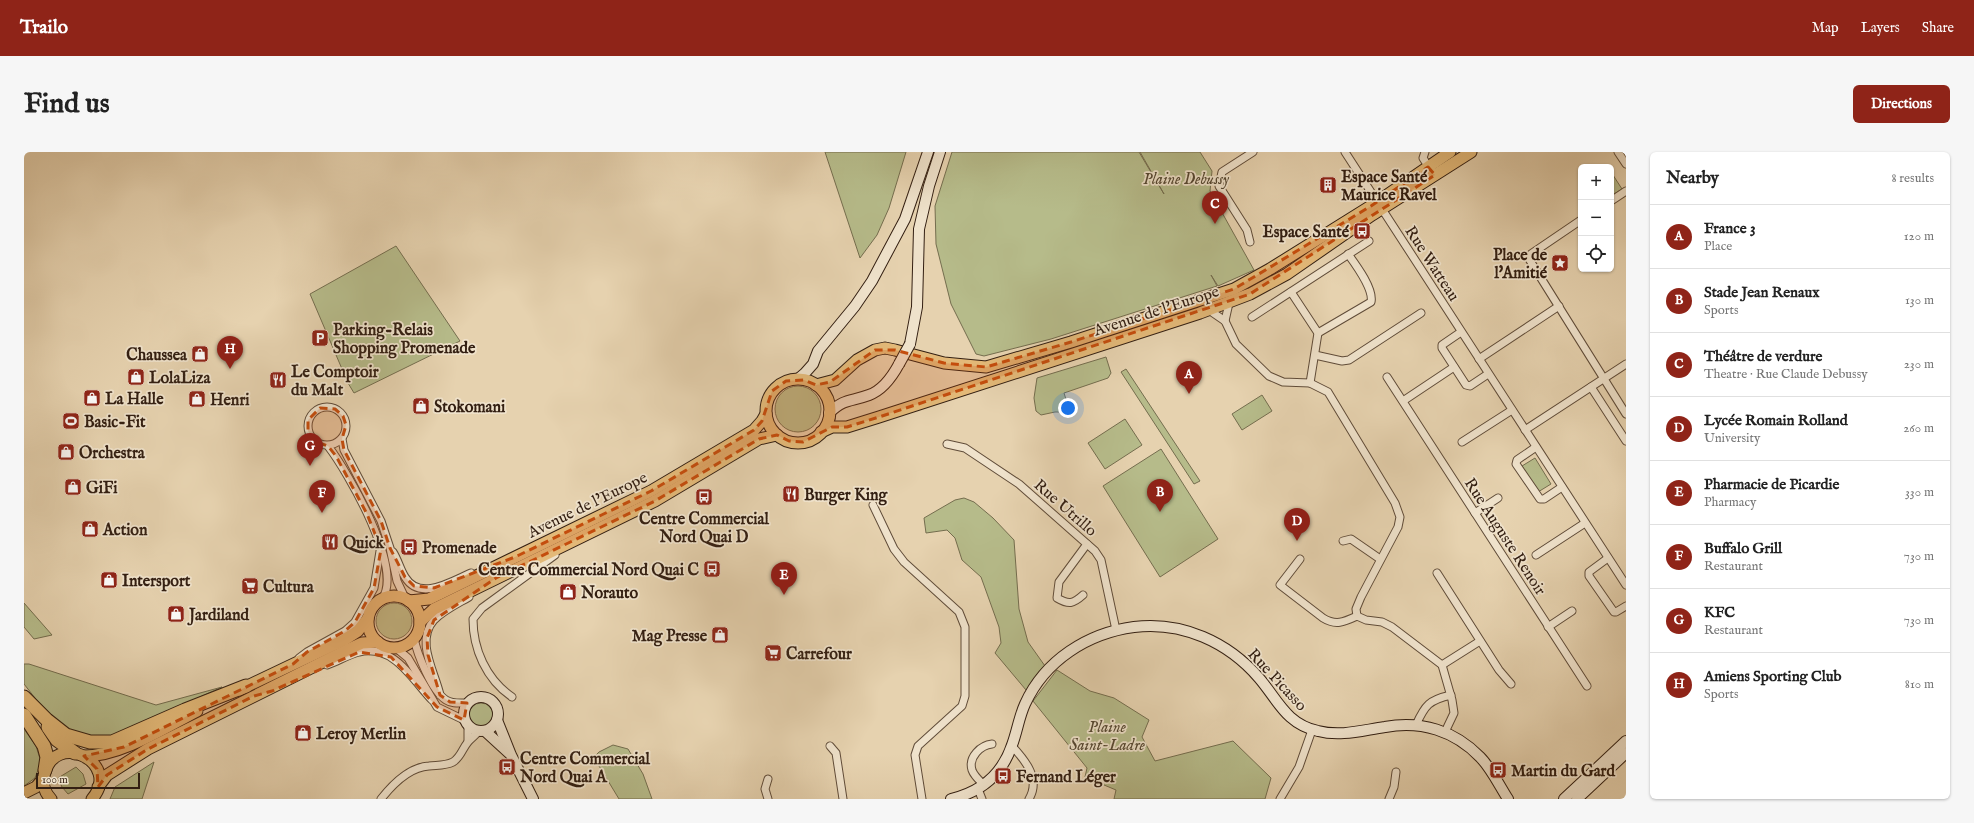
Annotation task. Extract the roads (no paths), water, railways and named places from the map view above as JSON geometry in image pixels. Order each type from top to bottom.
[{"type":"highway","points":[[26,699],[47,720],[66,735],[90,742],[112,742],[185,710],[250,691]]},
{"type":"highway","points":[[26,699],[57,740],[80,754]]},
{"type":"highway","points":[[24,715],[44,746],[47,757],[44,775]]},
{"type":"main road","name":"Avenue de l'Europe","points":[[1431,171],[1450,152]]},
{"type":"main road","name":"Avenue de l'Europe","points":[[821,432],[832,427],[847,427],[1209,310],[1250,294],[1287,274],[1379,206],[1431,171],[1471,152]]},
{"type":"main road","name":"Avenue de l'Europe","points":[[816,385],[835,380],[857,360],[875,350],[895,350],[944,363],[986,367],[1071,342],[1234,289],[1379,206]]},
{"type":"main road","points":[[798,379],[816,385],[828,400],[829,414],[825,427],[810,440],[802,442],[789,441],[778,435],[770,426],[766,414],[767,402],[772,391],[786,381],[798,379]]},
{"type":"main road","name":"Avenue de l'Europe","points":[[407,599],[429,599],[651,491],[754,430],[762,422],[766,414]]},
{"type":"main road","name":"Avenue de l'Europe","points":[[420,622],[434,609],[655,501],[759,439],[778,435]]},
{"type":"main road","points":[[92,799],[98,787],[107,775],[148,749],[250,691],[293,664],[344,640],[358,631],[368,618],[372,608],[382,599],[395,596],[407,599],[417,610],[420,622],[419,629],[414,638],[408,644],[396,648],[384,646],[378,642],[369,630],[368,618]]},
{"type":"main road","points":[[24,793],[36,787],[50,762],[57,756],[66,753],[98,755],[124,747],[349,648],[362,643],[378,642]]},
{"type":"main road","points":[[80,754],[92,761],[97,769],[99,778],[98,787]]},
{"type":"main road","points":[[44,775],[44,789],[51,799]]},
{"type":"street","points":[[798,379],[813,364],[818,351],[855,306],[872,281],[905,219],[928,152]]},
{"type":"street","points":[[829,414],[840,403],[870,395],[879,390],[893,374],[910,344],[917,307],[919,229],[929,186],[940,152]]},
{"type":"street","points":[[1250,242],[1247,230],[1219,186],[1222,172],[1253,152]]},
{"type":"street","name":"Rue Watteau","points":[[1345,152],[1626,585]]},
{"type":"street","points":[[1425,152],[1423,158],[1431,171]]},
{"type":"street","points":[[1618,152],[1626,164]]},
{"type":"street","points":[[1612,200],[1626,191]]},
{"type":"street","points":[[1578,222],[1531,254],[1529,259],[1605,378],[1626,414]]},
{"type":"street","points":[[1252,317],[1369,241]]},
{"type":"street","points":[[1318,333],[1371,302],[1372,296],[1365,279],[1348,254]]},
{"type":"street","points":[[1291,292],[1318,333],[1310,383]]},
{"type":"street","points":[[1225,321],[1229,303]]},
{"type":"street","points":[[1479,359],[1560,309]]},
{"type":"street","points":[[1209,310],[1225,321],[1236,344],[1269,376],[1283,382],[1310,383],[1328,392],[1398,509],[1400,517],[1398,527],[1380,559],[1357,606],[1357,616]]},
{"type":"street","points":[[1315,355],[1342,361],[1349,360],[1421,313]]},
{"type":"street","points":[[1461,332],[1442,344],[1442,348],[1454,367],[1466,385],[1470,386],[1488,374]]},
{"type":"street","points":[[1525,430],[1626,364]]},
{"type":"street","points":[[1402,401],[1454,367]]},
{"type":"street","name":"Rue Auguste Renoir","points":[[1387,377],[1587,686]]},
{"type":"street","points":[[1591,387],[1626,441]]},
{"type":"street","points":[[382,599],[386,593],[386,569],[372,524],[336,456],[328,446],[314,441],[308,431],[308,420],[311,415],[320,408],[335,409],[343,416],[346,430],[342,439],[344,450],[381,521],[390,548],[397,581],[407,599]]},
{"type":"street","points":[[1462,442],[1512,410]]},
{"type":"street","points":[[328,446],[342,439]]},
{"type":"street","name":"Rue Utrillo","points":[[948,444],[965,448],[1019,484],[1095,551],[1101,560],[1116,630]]},
{"type":"street","points":[[1536,447],[1517,460],[1516,464],[1540,499],[1544,499],[1562,487]]},
{"type":"street","points":[[1475,513],[1498,498]]},
{"type":"street","points":[[874,505],[897,553],[904,562],[959,612],[965,627],[965,696],[962,706],[918,746],[915,755],[922,799]]},
{"type":"street","points":[[1536,555],[1585,523]]},
{"type":"street","name":"Avenue de l'Europe","points":[[512,697],[496,684],[487,670],[476,646],[473,619],[482,608],[514,586],[547,559],[584,535]]},
{"type":"street","points":[[1343,541],[1351,539],[1380,559]]},
{"type":"street","points":[[1083,595],[1074,603],[1067,604],[1057,598],[1060,582],[1087,544]]},
{"type":"street","points":[[390,548],[411,584],[429,590],[515,557]]},
{"type":"street","points":[[293,664],[307,652],[346,631],[355,622],[374,588],[381,549]]},
{"type":"street","points":[[1608,558],[1589,572],[1589,576],[1614,612],[1626,606]]},
{"type":"street","points":[[1300,559],[1281,582],[1281,587],[1330,623],[1342,622],[1357,616],[1366,620],[1382,622],[1392,627],[1442,666],[1451,695],[1454,713],[1445,732]]},
{"type":"street","points":[[1437,573],[1499,670],[1511,684]]},
{"type":"street","points":[[440,694],[426,645],[429,628],[434,620],[496,578]]},
{"type":"street","points":[[1548,627],[1572,611]]},
{"type":"street","name":"Rue Picasso","points":[[981,787],[1002,767],[1012,746],[1025,704],[1038,682],[1058,660],[1078,645],[1102,634],[1141,626],[1168,628],[1194,633],[1208,639],[1238,657],[1260,679],[1284,712],[1297,722],[1312,730],[1329,734],[1346,734],[1392,726],[1416,726],[1445,732],[1468,746],[1481,758],[1508,799]]},
{"type":"street","points":[[414,638],[420,659],[440,694],[450,702],[467,703]]},
{"type":"street","points":[[1442,666],[1480,641]]},
{"type":"street","points":[[396,648],[408,658],[432,700]]},
{"type":"street","points":[[250,691],[272,691],[359,652],[372,652],[391,657],[399,662],[440,708],[482,731],[511,755]]},
{"type":"street","points":[[1416,726],[1422,711],[1429,702],[1437,698],[1451,695]]},
{"type":"street","points":[[468,741],[464,712],[467,703],[480,696],[489,699],[498,709],[498,720],[511,755],[533,799]]},
{"type":"street","points":[[381,799],[402,778],[414,770],[424,766],[454,762],[461,754],[468,741],[482,731],[493,727],[498,720]]},
{"type":"street","points":[[1280,799],[1298,767],[1312,730]]},
{"type":"street","points":[[1564,799],[1626,741]]},
{"type":"street","points":[[982,799],[981,787],[972,770],[972,765],[976,753],[987,744],[992,744]]},
{"type":"street","points":[[830,746],[836,753],[844,799]]},
{"type":"street","points":[[1012,746],[1024,759],[1031,773],[1034,786],[1029,799]]},
{"type":"street","points":[[1578,799],[1626,753]]},
{"type":"street","points":[[1389,799],[1394,787],[1396,772]]},
{"type":"street","points":[[768,779],[765,788],[768,799]]},
{"type":"street","points":[[951,799],[981,787]]},
{"type":"place","name":"Espace Santé Maurice Ravel","points":[[1328,185]]},
{"type":"place","name":"Théâtre de verdure","points":[[1215,224]]},
{"type":"place","name":"Espace Santé","points":[[1362,231]]},
{"type":"place","name":"Place de l'Amitié","points":[[1560,263]]},
{"type":"place","name":"Parking-Relais Shopping Promenade","points":[[320,338]]},
{"type":"place","name":"Chaussea","points":[[200,354]]},
{"type":"place","name":"Amiens Sporting Club","points":[[230,369]]},
{"type":"place","name":"LolaLiza","points":[[136,377]]},
{"type":"place","name":"Le Comptoir du Malt","points":[[278,380]]},
{"type":"place","name":"France 3","points":[[1189,394]]},
{"type":"place","name":"La Halle","points":[[92,398]]},
{"type":"place","name":"Henri","points":[[197,399]]},
{"type":"place","name":"Stokomani","points":[[421,406]]},
{"type":"place","name":"Basic-Fit","points":[[71,421]]},
{"type":"place","name":"Orchestra","points":[[66,452]]},
{"type":"place","name":"KFC","points":[[310,466]]},
{"type":"place","name":"GiFi","points":[[73,487]]},
{"type":"place","name":"Burger King","points":[[791,494]]},
{"type":"place","name":"Centre Commercial Nord Quai D","points":[[704,497]]},
{"type":"place","name":"Stade Jean Renaux","points":[[1160,512]]},
{"type":"place","name":"Buffalo Grill","points":[[322,513]]},
{"type":"place","name":"Action","points":[[90,529]]},
{"type":"place","name":"Lycée Romain Rolland","points":[[1297,541]]},
{"type":"place","name":"Quick","points":[[330,542]]},
{"type":"place","name":"Promenade","points":[[409,547]]},
{"type":"place","name":"Centre Commercial Nord Quai C","points":[[712,569]]},
{"type":"place","name":"Intersport","points":[[109,580]]},
{"type":"place","name":"Cultura","points":[[250,586]]},
{"type":"place","name":"Norauto","points":[[568,592]]},
{"type":"place","name":"Pharmacie de Picardie","points":[[784,595]]},
{"type":"place","name":"Jardiland","points":[[176,614]]},
{"type":"place","name":"Mag Presse","points":[[720,635]]},
{"type":"place","name":"Carrefour","points":[[773,653]]},
{"type":"place","name":"Leroy Merlin","points":[[303,733]]},
{"type":"place","name":"Centre Commercial Nord Quai A","points":[[507,767]]},
{"type":"place","name":"Martin du Gard","points":[[1498,770]]},
{"type":"place","name":"Fernand Léger","points":[[1003,776]]},
{"type":"park label","name":"Plaine Debussy","points":[[1186,178]]},
{"type":"park label","name":"Plaine Saint-Ladre","points":[[1107,735]]}]
